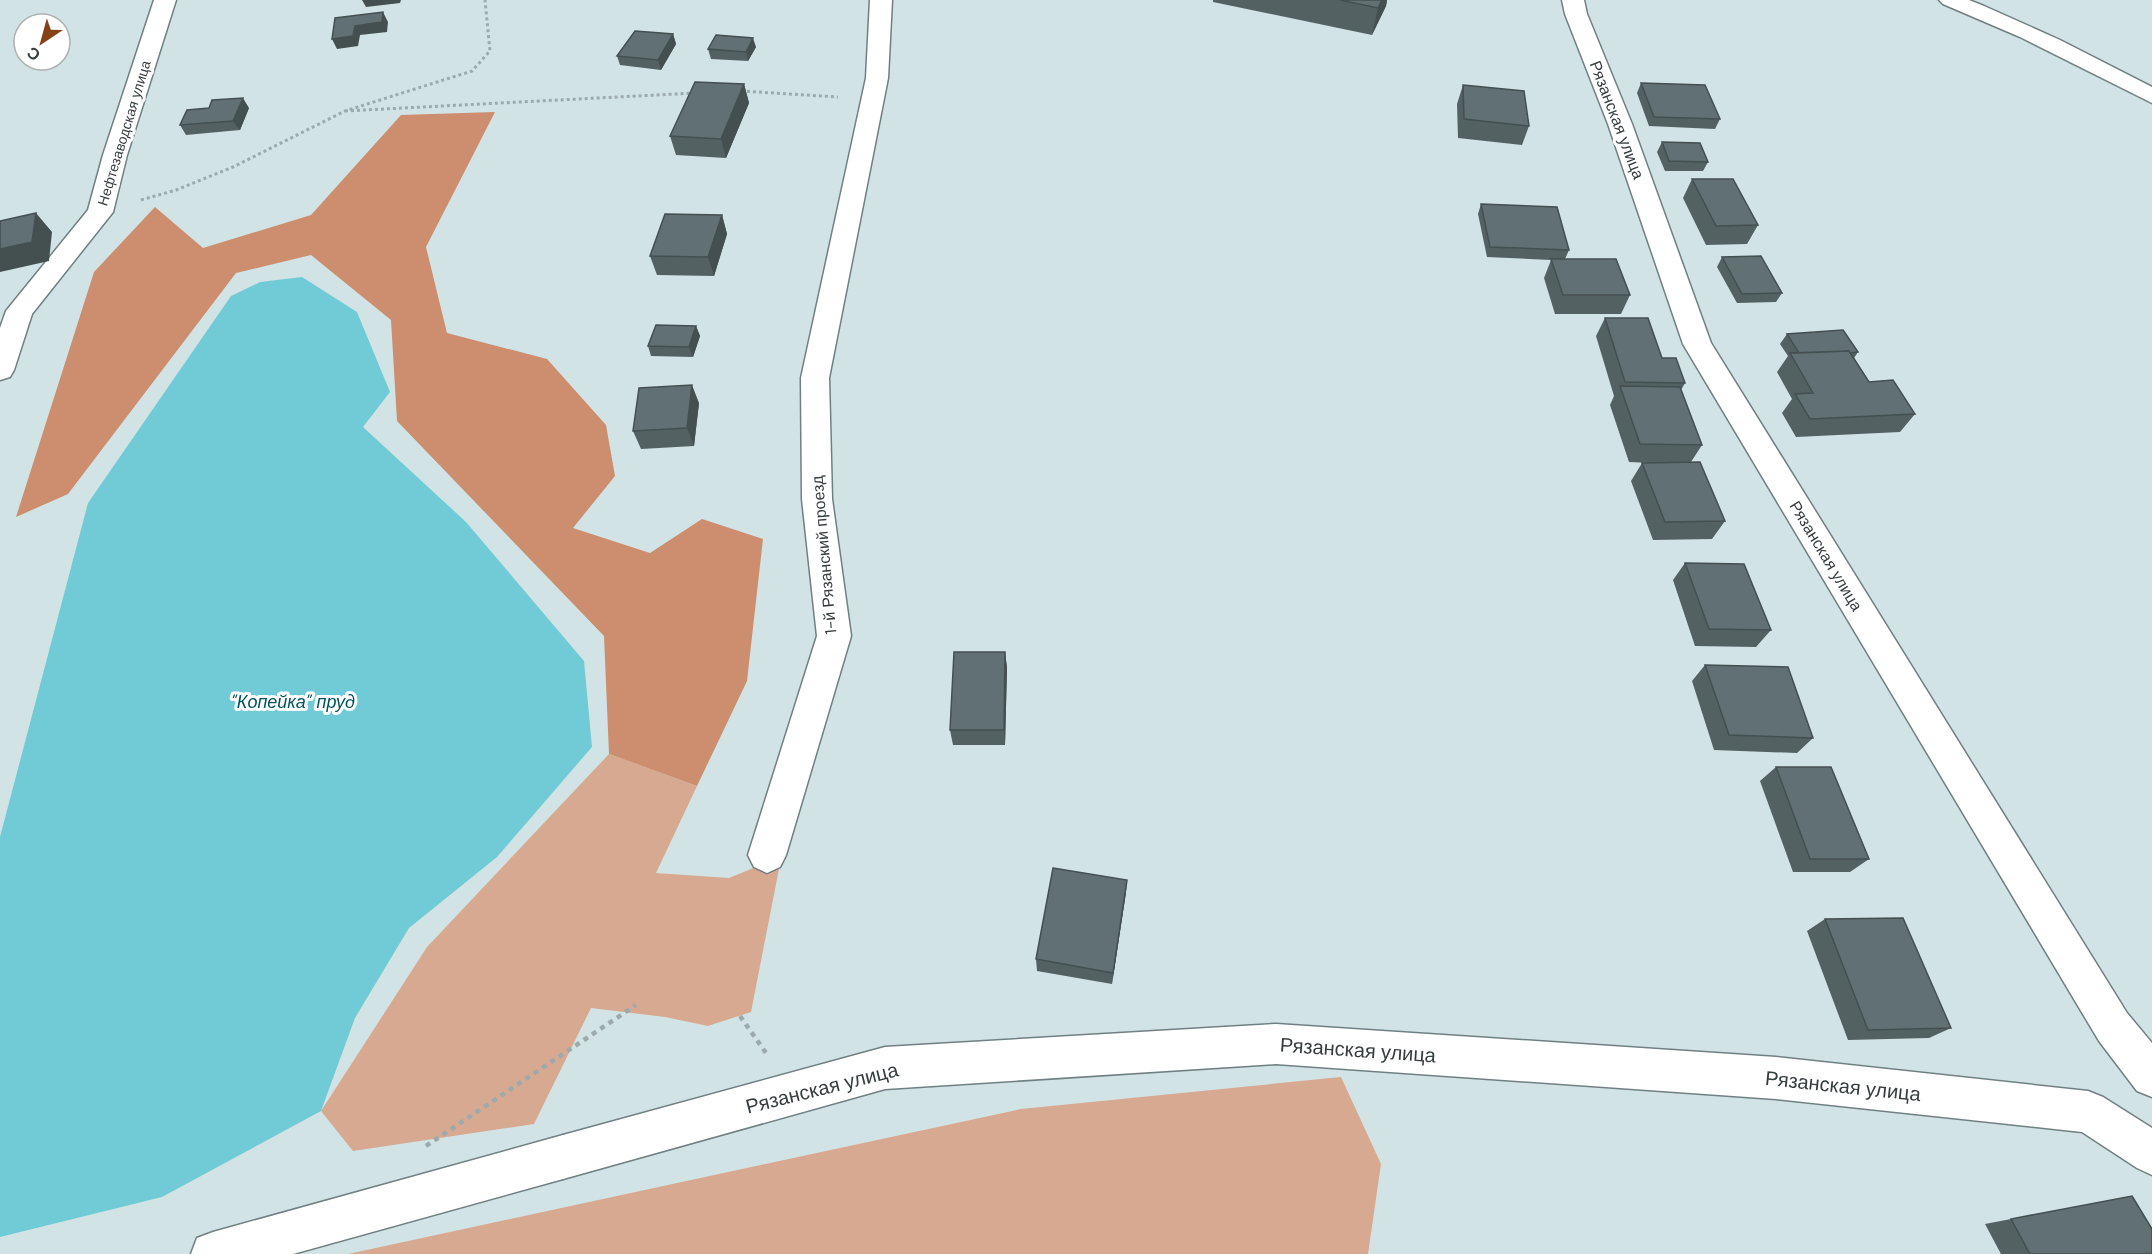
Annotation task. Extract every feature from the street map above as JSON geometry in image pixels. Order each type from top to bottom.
[{"type":"street","name":"Нефтезаводская улица","points":[[10,312],[100,212],[115,155],[165,0]]},
{"type":"street","name":"1-й Рязанский проезд","points":[[767,855],[834,636],[817,499],[814,378],[878,78],[881,0]]},
{"type":"street","name":"Рязанская улица","points":[[1573,0],[1576,14],[1620,123],[1697,344],[2113,1027],[2152,1076]]},
{"type":"street","points":[[1950,0],[2068,53],[2152,96]]},
{"type":"street","points":[[0,370],[10,312]]},
{"type":"street","name":"Рязанская улица","points":[[213,1254],[885,1068],[1276,1044],[1776,1078],[2088,1112],[2152,1153]]},
{"type":"path","points":[[100,212],[176,190],[233,167],[345,111],[472,71],[490,51],[485,0]]},
{"type":"path","points":[[736,91],[873,99]]},
{"type":"path","points":[[345,111],[700,93]]},
{"type":"path","points":[[415,1153],[636,1005]]},
{"type":"shaded area","points":[[495,112],[426,247],[447,333],[547,359],[606,425],[615,476],[573,528],[650,553],[702,519],[763,539],[747,681],[697,786],[609,754],[604,636],[397,421],[391,320],[311,255],[236,273],[68,494],[16,517],[94,272],[155,207],[203,248],[311,215],[401,115]]},
{"type":"shaded area","points":[[609,754],[697,786],[656,873],[729,878],[756,867],[779,869],[751,1012],[708,1026],[665,1017],[591,1008],[534,1124],[353,1151],[321,1111],[427,947]]},
{"type":"shaded area","points":[[1341,1077],[1381,1164],[1368,1254],[348,1254],[1021,1109]]},
{"type":"water","name":"\"Копейка\" пруд","points":[[302,277],[357,312],[390,392],[363,427],[466,522],[584,661],[592,747],[497,857],[409,928],[355,1018],[321,1111],[162,1197],[0,1237],[0,837],[88,503],[231,296],[260,282]]},
{"type":"building","points":[[1340,0],[1382,0],[1378,8]]},
{"type":"building","points":[[383,12],[382,22],[355,26],[353,36],[332,39],[335,18]]},
{"type":"building","points":[[635,31],[673,34],[658,60],[617,56]]},
{"type":"building","points":[[716,35],[753,38],[746,52],[708,49]]},
{"type":"building","points":[[695,82],[744,84],[721,139],[670,136]]},
{"type":"building","points":[[1641,83],[1705,85],[1720,119],[1654,117]]},
{"type":"building","points":[[1463,85],[1524,91],[1529,126],[1464,119]]},
{"type":"building","points":[[243,98],[233,121],[180,125],[187,110],[209,108],[212,100]]},
{"type":"building","points":[[1662,142],[1700,143],[1708,162],[1669,161]]},
{"type":"building","points":[[1692,179],[1733,179],[1758,225],[1716,226]]},
{"type":"building","points":[[1481,204],[1557,207],[1569,250],[1490,247]]},
{"type":"building","points":[[36,213],[32,242],[0,249],[0,221]]},
{"type":"building","points":[[665,214],[722,215],[708,257],[650,256]]},
{"type":"building","points":[[1761,256],[1782,293],[1742,294],[1722,257]]},
{"type":"building","points":[[1551,259],[1616,259],[1630,295],[1563,295]]},
{"type":"building","points":[[1605,318],[1648,318],[1662,358],[1676,358],[1685,383],[1625,382]]},
{"type":"building","points":[[656,325],[696,326],[689,347],[648,346]]},
{"type":"building","points":[[1843,330],[1858,352],[1799,353],[1787,334]]},
{"type":"building","points":[[1849,351],[1869,382],[1893,380],[1915,414],[1810,419],[1795,394],[1813,393],[1790,353]]},
{"type":"building","points":[[692,385],[687,428],[633,431],[639,388]]},
{"type":"building","points":[[1620,386],[1680,387],[1702,445],[1640,444]]},
{"type":"building","points":[[1700,462],[1725,521],[1665,522],[1642,463]]},
{"type":"building","points":[[1685,563],[1744,564],[1771,630],[1709,629]]},
{"type":"building","points":[[954,652],[1005,652],[1004,730],[950,730]]},
{"type":"building","points":[[1705,665],[1788,667],[1813,738],[1729,735]]},
{"type":"building","points":[[1776,767],[1831,767],[1869,859],[1810,859]]},
{"type":"building","points":[[1053,868],[1127,880],[1113,973],[1036,959]]},
{"type":"building","points":[[1903,918],[1951,1028],[1868,1030],[1825,919]]},
{"type":"building","points":[[2132,1196],[2152,1229],[2152,1254],[2030,1254],[2011,1219]]}]
